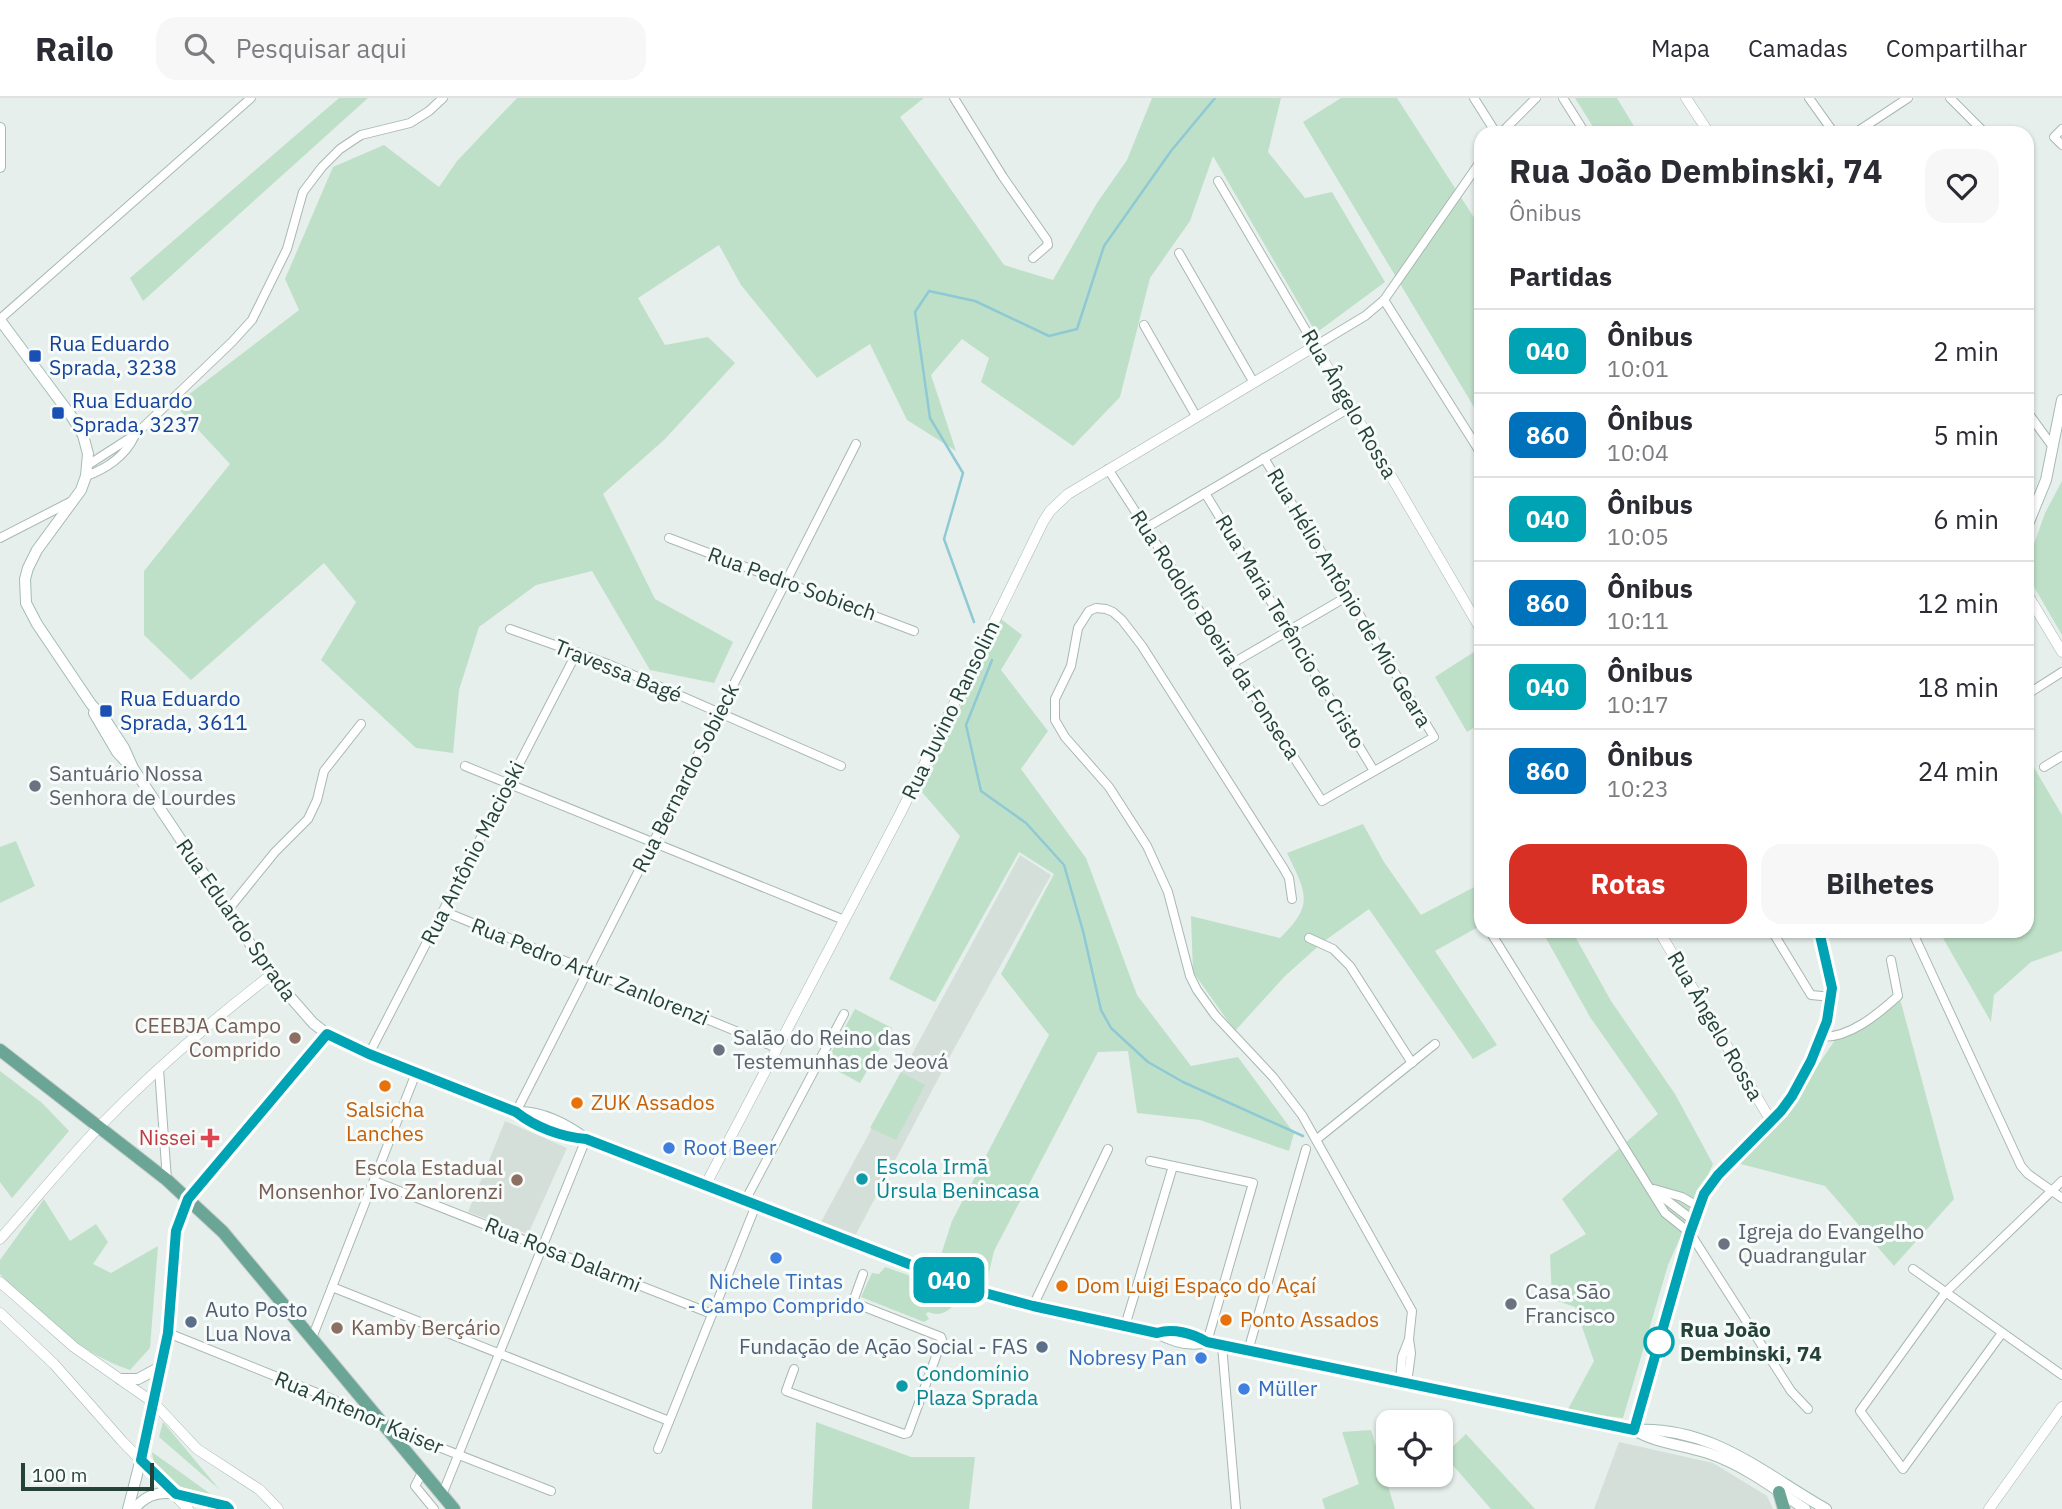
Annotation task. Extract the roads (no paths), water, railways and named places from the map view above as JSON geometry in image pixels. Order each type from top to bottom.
[{"type":"main road","points":[[0,128],[0,167]]},
{"type":"main road","points":[[0,319],[77,425],[86,444],[87,471]]},
{"type":"main road","points":[[2034,510],[2042,492],[2062,400]]},
{"type":"main road","name":"Rua Eduardo Sprada","points":[[87,471],[76,499],[32,559],[24,579],[26,603],[37,624],[118,739],[132,768],[271,975],[302,1013],[327,1034],[369,1054],[516,1112],[527,1120],[568,1138],[586,1139],[962,1285],[1033,1306],[1157,1333],[1168,1330],[1197,1336],[1207,1342],[1634,1430],[1651,1429],[1692,1437],[1725,1448],[1748,1460],[1826,1509]]},
{"type":"main road","points":[[1634,1430],[1699,1206],[1718,1175],[1792,1096],[1821,1037],[1832,997],[1821,938]]},
{"type":"main road","points":[[128,1509],[162,1366],[168,1333],[174,1240],[188,1199],[327,1034]]},
{"type":"main road","points":[[0,1050],[167,1180],[239,1250],[454,1509]]},
{"type":"main road","points":[[120,1379],[138,1379],[162,1366]]},
{"type":"main road","name":"Rua Eduardo Sprada","points":[[1634,1430],[1650,1439],[1721,1458],[1805,1509]]},
{"type":"main road","points":[[1779,1492],[1784,1509]]},
{"type":"main road","points":[[134,1509],[154,1493],[176,1494]]},
{"type":"street","points":[[0,319],[251,98]]},
{"type":"street","points":[[87,471],[136,434],[252,320],[287,249],[303,192],[322,167],[340,149],[361,135],[410,123],[443,98]]},
{"type":"street","points":[[954,98],[1046,240],[1048,245],[1032,258]]},
{"type":"street","points":[[1474,98],[1494,126]]},
{"type":"street","points":[[1506,126],[1536,98]]},
{"type":"street","points":[[1563,98],[1581,126]]},
{"type":"street","points":[[1686,98],[1704,126]]},
{"type":"street","points":[[1809,98],[1829,126]]},
{"type":"street","points":[[1865,126],[1908,98]]},
{"type":"street","points":[[1950,98],[1976,126]]},
{"type":"street","points":[[2062,129],[2054,137],[2062,145]]},
{"type":"street","points":[[1315,346],[1365,316],[1384,300],[1474,171]]},
{"type":"street","name":"Rua Ângelo Rossa","points":[[1218,181],[1474,618]]},
{"type":"street","points":[[1179,253],[1254,383]]},
{"type":"street","points":[[1384,300],[1474,442]]},
{"type":"street","points":[[1144,325],[1196,416]]},
{"type":"street","name":"Rua Juvino Ransolim","points":[[705,1186],[901,812],[1050,511],[1068,494],[1108,469],[1315,346]]},
{"type":"street","points":[[1146,528],[1351,407]]},
{"type":"street","points":[[2034,421],[2053,447]]},
{"type":"street","name":"Rua Bernardo Sobieck","points":[[516,1112],[856,444]]},
{"type":"street","name":"Rua Hélio Antônio de Mio Geara","points":[[1264,458],[1433,737],[1374,771]]},
{"type":"street","name":"Rua Rodolfo Boeira da Fonseca","points":[[1108,469],[1322,801],[1374,771]]},
{"type":"street","name":"Rua Maria Terêncio de Cristo","points":[[1205,493],[1374,771]]},
{"type":"street","points":[[0,538],[76,499]]},
{"type":"street","name":"Rua Pedro Sobiech","points":[[669,538],[914,631]]},
{"type":"street","points":[[1233,663],[1348,596]]},
{"type":"street","points":[[2034,605],[2062,652]]},
{"type":"street","points":[[1292,899],[1289,878],[1284,869],[1142,646],[1113,612],[1096,608],[1089,611],[1078,628],[1071,666],[1055,699],[1054,710],[1059,729],[1109,787],[1147,846],[1168,892],[1188,967],[1197,990],[1215,1015],[1281,1086],[1317,1139],[1412,1311],[1409,1339],[1404,1351],[1403,1382]]},
{"type":"street","name":"Travessa Bagé","points":[[510,629],[577,652],[841,766]]},
{"type":"street","name":"Rua Antônio Macioski","points":[[369,1054],[577,652]]},
{"type":"street","points":[[2034,690],[2062,672]]},
{"type":"street","points":[[228,910],[267,861],[308,819],[317,800],[324,771],[361,724]]},
{"type":"street","points":[[2044,767],[2062,756]]},
{"type":"street","points":[[465,766],[844,920]]},
{"type":"street","name":"Rua Pedro Artur Zanlorenzi","points":[[443,911],[777,1048]]},
{"type":"street","points":[[1309,938],[1333,949],[1350,967],[1412,1063]]},
{"type":"street","points":[[1495,938],[1665,1213],[1690,1233],[1791,1391],[1808,1409]]},
{"type":"street","name":"Rua Ângelo Rossa","points":[[1663,938],[1771,1121]]},
{"type":"street","points":[[1776,938],[1811,995],[1832,997]]},
{"type":"street","points":[[1915,938],[2021,1166],[2062,1198]]},
{"type":"street","points":[[1821,1037],[1833,1038],[1844,1033],[1881,1011],[1898,996],[1891,960]]},
{"type":"street","points":[[0,1239],[99,1127],[211,1023],[271,975]]},
{"type":"street","points":[[658,1449],[712,1314],[750,1203],[844,1014]]},
{"type":"street","points":[[1317,1139],[1435,1044]]},
{"type":"street","points":[[159,1069],[167,1180]]},
{"type":"street","points":[[312,1338],[416,1073]]},
{"type":"street","points":[[442,1495],[586,1139]]},
{"type":"street","points":[[1033,1306],[1108,1149]]},
{"type":"street","points":[[1248,1350],[1306,1149]]},
{"type":"street","points":[[1150,1161],[1253,1183],[1207,1342]]},
{"type":"street","points":[[1125,1326],[1173,1166]]},
{"type":"street","name":"Rua Rosa Dalarmi","points":[[374,1181],[712,1314]]},
{"type":"street","points":[[2002,1333],[1903,1469],[1860,1411],[1945,1293],[2062,1181]]},
{"type":"street","points":[[1651,1188],[1699,1206]]},
{"type":"street","points":[[1651,1188],[1694,1221]]},
{"type":"street","points":[[1913,1269],[2062,1375]]},
{"type":"street","points":[[794,1369],[786,1391],[904,1434],[908,1433],[942,1340],[941,1337],[857,1304],[855,1299],[863,1274]]},
{"type":"street","points":[[0,1282],[68,1342],[154,1403],[197,1449],[260,1490],[278,1509]]},
{"type":"street","points":[[332,1287],[670,1421]]},
{"type":"street","points":[[0,1313],[54,1364],[188,1509]]},
{"type":"street","name":"Rua Antenor Kaiser","points":[[168,1333],[332,1399],[386,1426],[551,1491]]},
{"type":"street","points":[[1222,1345],[1236,1509]]},
{"type":"street","points":[[1989,1509],[2062,1407]]},
{"type":"street","points":[[423,1472],[415,1486],[433,1509]]},
{"type":"waterway","points":[[974,622],[944,539],[963,473],[930,418],[915,312],[929,291],[975,301],[1049,336],[1077,329],[1104,246],[1171,151],[1215,98]]},
{"type":"waterway","points":[[992,660],[966,725],[981,791],[1026,823],[1064,865],[1101,1010],[1111,1028],[1148,1062],[1183,1082],[1303,1136]]},
{"type":"place","name":"Rua Eduardo Sprada, 3238","points":[[35,356]]},
{"type":"place","name":"Rua Eduardo Sprada, 3237","points":[[58,413]]},
{"type":"place","name":"Rua Eduardo Sprada, 3611","points":[[106,711]]},
{"type":"place","name":"Santuário Nossa Senhora de Lourdes","points":[[35,786]]},
{"type":"place","name":"CEEBJA Campo Comprido","points":[[295,1038]]},
{"type":"place","name":"Salão do Reino das Testemunhas de Jeová","points":[[719,1050]]},
{"type":"place","name":"Salsicha Lanches","points":[[385,1086]]},
{"type":"place","name":"ZUK Assados","points":[[577,1103]]},
{"type":"place","name":"Nissei","points":[[210,1138]]},
{"type":"place","name":"Root Beer","points":[[669,1148]]},
{"type":"place","name":"Escola Irmã Úrsula Benincasa","points":[[862,1179]]},
{"type":"place","name":"Escola Estadual Monsenhor Ivo Zanlorenzi","points":[[517,1180]]},
{"type":"place","name":"Igreja do Evangelho Quadrangular","points":[[1724,1244]]},
{"type":"place","name":"Nichele Tintas - Campo Comprido","points":[[776,1258]]},
{"type":"place","name":"Dom Luigi Espaço do Açaí","points":[[1062,1286]]},
{"type":"place","name":"Casa São Francisco","points":[[1511,1304]]},
{"type":"place","name":"Ponto Assados","points":[[1226,1320]]},
{"type":"place","name":"Auto Posto Lua Nova","points":[[191,1322]]},
{"type":"place","name":"Kamby Berçário","points":[[337,1328]]},
{"type":"place","name":"Rua João Dembinski, 74","points":[[1659,1342]]},
{"type":"place","name":"Fundação de Ação Social - FAS","points":[[1042,1347]]},
{"type":"place","name":"Nobresy Pan","points":[[1201,1358]]},
{"type":"place","name":"Condomínio Plaza Sprada","points":[[902,1386]]},
{"type":"place","name":"Müller","points":[[1244,1389]]}]
